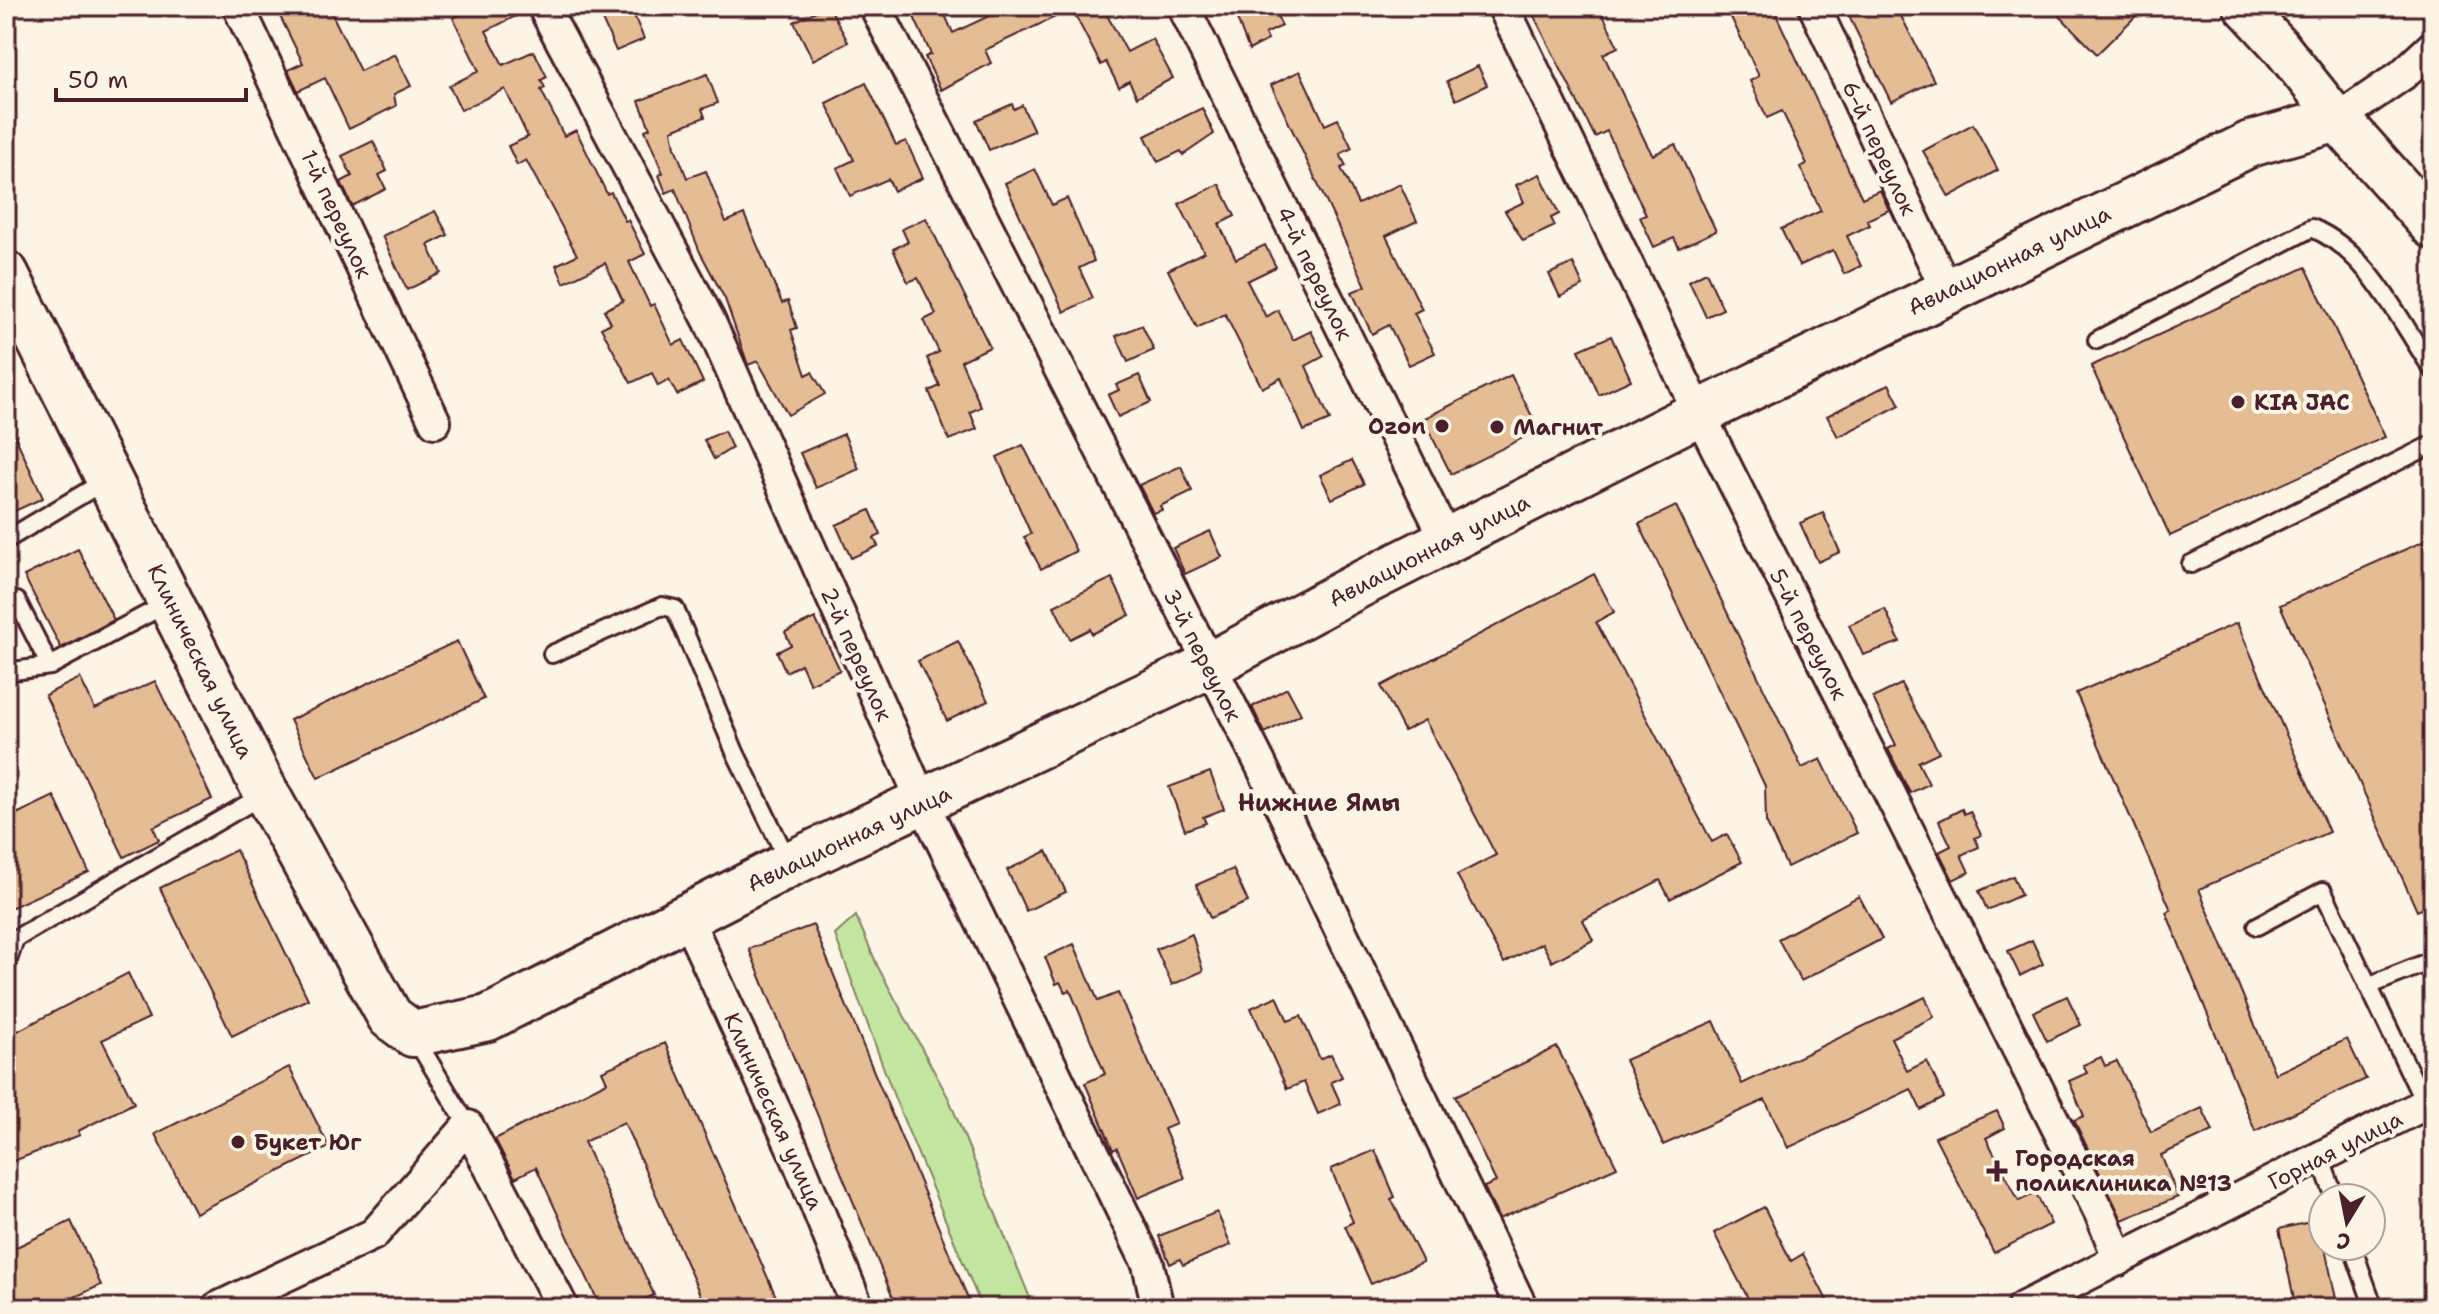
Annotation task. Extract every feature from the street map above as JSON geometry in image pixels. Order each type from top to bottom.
[{"type":"main road","name":"Авиационная улица","points":[[413,1034],[488,1018],[790,864],[1208,666],[1447,541],[1946,289],[2250,144],[2338,119]]},
{"type":"main road","points":[[2338,119],[2433,226]]},
{"type":"main road","name":"Клиническая улица","points":[[6,274],[266,793],[390,1017],[413,1034]]},
{"type":"street","name":"1-й переулок","points":[[238,6],[435,422]]},
{"type":"street","name":"2-й переулок","points":[[543,6],[709,320],[923,803],[1148,1264],[1158,1308]]},
{"type":"street","name":"3-й переулок","points":[[875,6],[1259,761],[1522,1308]]},
{"type":"street","name":"4-й переулок","points":[[1183,6],[1447,541]]},
{"type":"street","name":"5-й переулок","points":[[1503,6],[1699,413],[2095,1203],[2119,1260]]},
{"type":"street","name":"6-й переулок","points":[[1814,6],[1946,289]]},
{"type":"street","points":[[2243,6],[2280,46],[2338,119]]},
{"type":"street","name":"Авиационная улица","points":[[2338,119],[2402,75],[2433,46]]},
{"type":"street","name":"Клиническая улица","points":[[686,916],[797,1158],[858,1308]]},
{"type":"street","name":"Горная улица","points":[[2022,1308],[2429,1102]]},
{"type":"street","points":[[217,1308],[374,1234],[468,1126],[563,1308]]},
{"type":"lane","points":[[2097,340],[2312,228],[2334,238],[2361,263],[2433,370]]},
{"type":"lane","points":[[2191,564],[2433,444]]},
{"type":"lane","points":[[6,540],[109,478]]},
{"type":"lane","points":[[6,608],[17,601],[50,666]]},
{"type":"lane","points":[[6,672],[50,666],[172,601]]},
{"type":"lane","points":[[552,654],[662,606],[675,609],[735,752],[790,864]]},
{"type":"lane","points":[[6,966],[15,939],[266,793]]},
{"type":"lane","points":[[2257,926],[2323,891],[2368,986],[2429,1102]]},
{"type":"lane","points":[[2368,986],[2433,960]]},
{"type":"lane","points":[[413,1034],[468,1126]]},
{"type":"lane","points":[[2320,1157],[2329,1182]]},
{"type":"lane","points":[[2358,1262],[2374,1308]]},
{"type":"green space","points":[[856,916],[878,967],[949,1099],[1034,1308],[982,1308],[895,1099],[835,935]]},
{"type":"building","points":[[275,6],[328,6],[360,71],[395,54],[411,86],[394,94],[396,106],[349,129],[325,78],[298,91],[288,70],[303,63]]},
{"type":"building","points":[[478,6],[525,6],[526,11],[486,31],[503,65],[534,51],[547,77],[541,80],[545,88],[541,90],[564,136],[576,130],[607,194],[611,192],[645,254],[629,262],[650,306],[654,304],[673,345],[683,340],[703,382],[677,395],[669,380],[658,386],[652,373],[631,383],[601,328],[611,323],[604,310],[623,301],[605,263],[564,283],[556,265],[577,255],[526,160],[517,165],[508,146],[528,137],[505,89],[461,110],[449,86],[479,71],[453,18]]},
{"type":"building","points":[[596,6],[630,6],[644,39],[616,51]]},
{"type":"building","points":[[829,6],[848,42],[813,60],[794,22]]},
{"type":"building","points":[[909,6],[941,6],[953,33],[1010,6],[1102,6],[1127,52],[1152,39],[1173,78],[1137,97],[1129,81],[1119,87],[1106,62],[1101,65],[1072,9],[985,50],[991,63],[941,90],[925,57],[931,54]]},
{"type":"building","points":[[1232,6],[1272,6],[1282,26],[1265,34],[1268,40],[1249,50]]},
{"type":"building","points":[[1529,6],[1599,6],[1618,47],[1603,54],[1647,145],[1653,155],[1675,144],[1716,231],[1679,248],[1674,238],[1654,247],[1640,217],[1646,215],[1607,131],[1595,137]]},
{"type":"building","points":[[1744,6],[1772,6],[1862,198],[1880,190],[1889,210],[1867,220],[1870,225],[1847,236],[1861,266],[1844,274],[1833,250],[1799,266],[1781,229],[1821,211],[1800,167],[1807,164],[1782,111],[1767,118],[1750,81],[1759,76],[1729,13]]},
{"type":"building","points":[[1844,6],[1896,6],[1934,81],[1891,102]]},
{"type":"building","points":[[2050,6],[2146,6],[2097,54]]},
{"type":"building","points":[[1478,66],[1487,85],[1456,100],[1447,81]]},
{"type":"building","points":[[1300,71],[1325,125],[1338,119],[1352,148],[1340,154],[1346,166],[1341,168],[1358,204],[1400,184],[1417,221],[1386,236],[1422,309],[1414,313],[1435,353],[1409,365],[1389,325],[1372,334],[1352,292],[1366,286],[1271,85]]},
{"type":"building","points":[[707,74],[718,103],[702,109],[705,117],[672,130],[675,147],[687,178],[706,171],[726,222],[744,214],[782,303],[788,301],[797,328],[791,330],[806,375],[812,372],[825,394],[788,415],[758,361],[748,365],[725,299],[700,252],[675,189],[666,193],[659,175],[663,173],[645,130],[650,128],[639,101]]},
{"type":"building","points":[[866,83],[896,145],[906,141],[923,178],[894,191],[888,179],[850,196],[837,168],[854,160],[826,103]]},
{"type":"building","points":[[1012,104],[1014,109],[1022,105],[1034,131],[989,150],[976,120]]},
{"type":"building","points":[[1202,108],[1214,134],[1183,155],[1181,151],[1158,162],[1145,136]]},
{"type":"building","points":[[1973,124],[1998,170],[1949,197],[1923,151]]},
{"type":"building","points":[[373,141],[387,171],[379,175],[386,189],[352,206],[341,182],[352,176],[342,156]]},
{"type":"building","points":[[1035,169],[1052,205],[1067,198],[1094,261],[1079,268],[1093,298],[1064,312],[1005,183]]},
{"type":"building","points":[[1540,174],[1559,214],[1551,218],[1555,226],[1523,241],[1505,211],[1524,202],[1516,185]]},
{"type":"building","points":[[1219,184],[1235,216],[1219,224],[1236,259],[1265,245],[1276,267],[1247,281],[1266,317],[1278,310],[1293,340],[1311,331],[1324,356],[1306,366],[1330,420],[1304,431],[1281,378],[1262,388],[1225,314],[1197,328],[1168,270],[1204,252],[1179,204]]},
{"type":"building","points":[[435,211],[448,235],[428,245],[441,273],[407,290],[382,236]]},
{"type":"building","points":[[926,218],[990,347],[961,361],[981,407],[970,412],[977,429],[949,440],[929,391],[940,386],[927,358],[939,352],[924,320],[936,314],[918,278],[908,282],[893,249],[908,242],[902,229]]},
{"type":"building","points":[[1573,263],[1583,286],[1560,297],[1549,274]]},
{"type":"building","points":[[2306,267],[2385,437],[2170,536],[2091,366]]},
{"type":"building","points":[[1706,272],[1723,309],[1706,317],[1689,281]]},
{"type":"building","points":[[1142,325],[1154,350],[1128,362],[1116,336]]},
{"type":"building","points":[[1611,336],[1631,380],[1599,395],[1579,350]]},
{"type":"building","points":[[1139,375],[1151,402],[1118,417],[1108,395],[1119,390],[1116,385]]},
{"type":"building","points":[[1511,375],[1539,430],[1451,474],[1423,419]]},
{"type":"building","points":[[1889,384],[1900,405],[1838,437],[1827,416]]},
{"type":"building","points":[[6,416],[43,498],[6,515]]},
{"type":"building","points":[[724,431],[732,448],[714,459],[704,440]]},
{"type":"building","points":[[844,434],[859,469],[816,488],[800,453]]},
{"type":"building","points":[[1023,445],[1076,551],[1041,569],[1024,537],[1031,534],[997,457]]},
{"type":"building","points":[[1352,460],[1364,484],[1332,499],[1320,475]]},
{"type":"building","points":[[1181,466],[1192,491],[1160,506],[1162,510],[1153,513],[1139,485]]},
{"type":"building","points":[[1676,506],[1802,768],[1821,759],[1857,833],[1787,867],[1766,822],[1765,786],[1639,524]]},
{"type":"building","points":[[870,510],[881,535],[874,538],[878,546],[851,558],[836,525]]},
{"type":"building","points":[[1823,513],[1840,552],[1818,562],[1800,523]]},
{"type":"building","points":[[1210,531],[1222,557],[1185,574],[1173,548]]},
{"type":"building","points":[[2433,537],[2433,904],[2417,911],[2280,605]]},
{"type":"building","points":[[78,549],[114,620],[61,648],[24,576]]},
{"type":"building","points":[[1594,574],[1614,612],[1596,622],[1712,842],[1727,834],[1742,862],[1670,899],[1660,880],[1583,920],[1593,940],[1552,962],[1542,943],[1504,963],[1457,875],[1496,855],[1425,720],[1404,731],[1381,686]]},
{"type":"building","points":[[1112,578],[1130,615],[1092,634],[1090,629],[1070,639],[1054,606]]},
{"type":"building","points":[[1885,609],[1900,642],[1863,655],[1849,625]]},
{"type":"building","points":[[815,618],[840,670],[810,684],[801,664],[786,672],[777,652],[791,645],[785,632]]},
{"type":"building","points":[[2237,623],[2329,832],[2199,889],[2275,1074],[2347,1039],[2366,1079],[2255,1131],[2166,912],[2171,910],[2076,693]]},
{"type":"building","points":[[457,641],[484,699],[318,778],[290,720]]},
{"type":"building","points":[[958,641],[988,701],[947,721],[918,661]]},
{"type":"building","points":[[80,678],[95,709],[155,681],[212,799],[153,827],[159,840],[124,857],[45,695]]},
{"type":"building","points":[[1901,684],[1939,752],[1918,762],[1929,784],[1910,793],[1888,749],[1896,745],[1873,698]]},
{"type":"building","points":[[1287,688],[1301,714],[1265,733],[1252,707]]},
{"type":"building","points":[[1210,772],[1224,809],[1203,817],[1206,823],[1185,830],[1169,787]]},
{"type":"building","points":[[54,796],[89,872],[6,910],[6,819]]},
{"type":"building","points":[[1962,809],[1964,814],[1970,811],[1981,835],[1975,838],[1979,847],[1961,855],[1969,872],[1953,880],[1939,852],[1951,846],[1939,821]]},
{"type":"building","points":[[236,850],[308,999],[232,1036],[160,888]]},
{"type":"building","points":[[1047,851],[1066,892],[1026,911],[1007,870]]},
{"type":"building","points":[[1233,869],[1248,902],[1210,918],[1196,885]]},
{"type":"building","points":[[2013,876],[2021,895],[1987,910],[1979,891]]},
{"type":"building","points":[[1859,896],[1882,939],[1801,981],[1778,939]]},
{"type":"building","points":[[813,925],[972,1308],[897,1308],[749,949]]},
{"type":"building","points":[[1192,934],[1203,971],[1172,985],[1156,949]]},
{"type":"building","points":[[2032,940],[2043,964],[2020,976],[2008,951]]},
{"type":"building","points":[[1074,944],[1098,1001],[1118,993],[1176,1124],[1164,1129],[1185,1178],[1138,1198],[1117,1148],[1113,1150],[1085,1083],[1105,1074],[1070,990],[1065,992],[1060,982],[1056,984],[1045,957]]},
{"type":"building","points":[[128,973],[149,1018],[102,1040],[134,1103],[78,1131],[80,1135],[6,1164],[6,1037]]},
{"type":"building","points":[[1277,996],[1288,1021],[1301,1016],[1320,1059],[1331,1054],[1342,1077],[1331,1082],[1341,1104],[1318,1114],[1304,1082],[1287,1089],[1251,1008]]},
{"type":"building","points":[[2067,996],[2081,1025],[2047,1041],[2033,1012]]},
{"type":"building","points":[[1925,997],[1934,1017],[1891,1038],[1907,1071],[1927,1061],[1944,1098],[1921,1110],[1911,1089],[1788,1148],[1765,1100],[1663,1145],[1625,1060],[1714,1021],[1742,1084]]},
{"type":"building","points":[[665,1043],[781,1308],[706,1308],[624,1122],[584,1142],[654,1295],[626,1308],[601,1308],[536,1167],[515,1178],[495,1139],[607,1082],[602,1071]]},
{"type":"building","points":[[1557,1047],[1617,1167],[1499,1219],[1484,1187],[1496,1182],[1455,1096]]},
{"type":"building","points":[[2101,1057],[2105,1066],[2117,1061],[2151,1132],[2202,1108],[2213,1131],[2161,1155],[2178,1197],[2122,1220],[2074,1120],[2084,1116],[2069,1081],[2087,1073],[2083,1065]]},
{"type":"building","points":[[289,1067],[329,1147],[195,1213],[155,1134]]},
{"type":"building","points":[[1997,1111],[2005,1128],[1986,1138],[2019,1201],[2036,1193],[2051,1224],[1994,1253],[1935,1137]]},
{"type":"building","points":[[1375,1150],[1395,1197],[1391,1199],[1423,1262],[1371,1284],[1345,1226],[1353,1222],[1331,1169]]},
{"type":"building","points":[[1764,1207],[1791,1261],[1803,1254],[1831,1308],[1753,1308],[1714,1233]]},
{"type":"building","points":[[1217,1212],[1231,1245],[1183,1265],[1180,1259],[1170,1264],[1159,1236]]},
{"type":"building","points":[[71,1221],[101,1285],[51,1308],[6,1308],[6,1252]]},
{"type":"building","points":[[2307,1223],[2307,1262],[2328,1262],[2338,1308],[2296,1308],[2279,1229]]},
{"type":"place","name":"KIA JAC","points":[[2238,402]]},
{"type":"place","name":"Ozon","points":[[1442,426]]},
{"type":"place","name":"Магнит","points":[[1497,427]]},
{"type":"place","name":"Букет Юг","points":[[238,1142]]},
{"type":"place","name":"Городская поликлиника №13","points":[[1997,1171]]},
{"type":"district","name":"Нижние Ямы","points":[[1319,803]]}]
